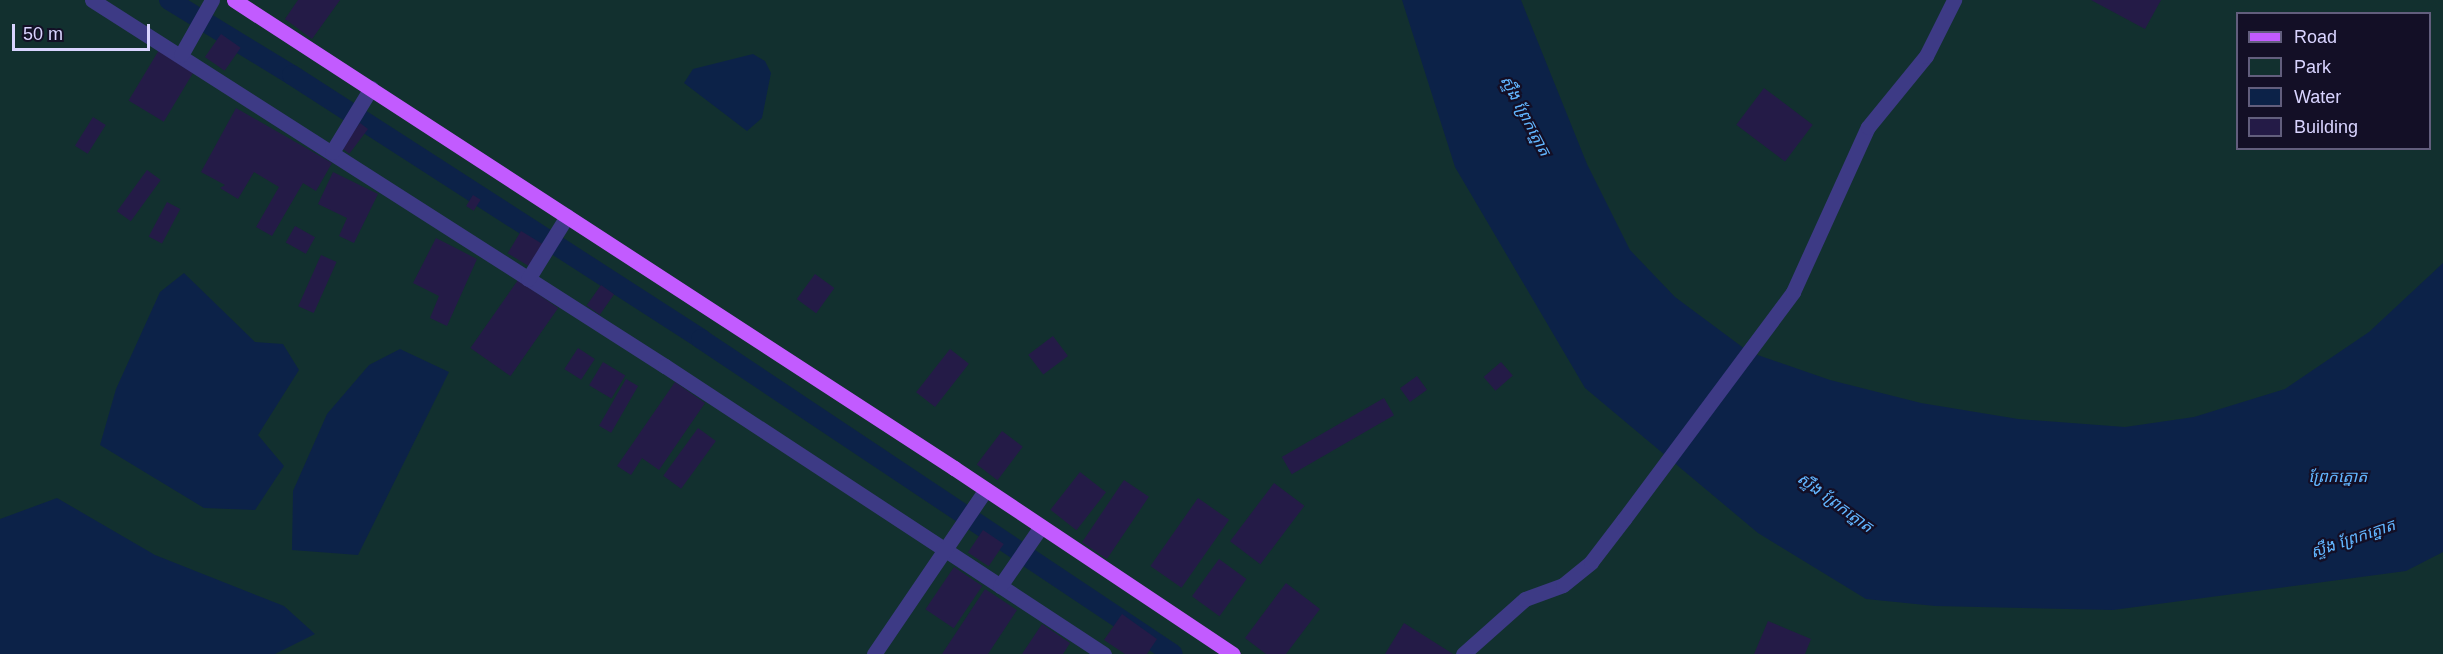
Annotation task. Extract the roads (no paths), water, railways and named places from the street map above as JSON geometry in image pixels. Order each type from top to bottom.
[{"type":"main road","points":[[234,0],[986,489],[1040,528],[1233,654]]},
{"type":"street","points":[[92,0],[949,546],[1000,586],[1104,654]]},
{"type":"street","points":[[181,55],[212,0]]},
{"type":"street","points":[[1463,654],[1525,599],[1563,585],[1591,562],[1624,519],[1793,292],[1868,127],[1926,56],[1954,0]]},
{"type":"street","points":[[332,152],[371,88]]},
{"type":"street","points":[[528,279],[567,216]]},
{"type":"street","points":[[874,654],[986,489]]},
{"type":"street","points":[[1000,586],[1040,528]]},
{"type":"water","name":"ព្រែកត្នោត","points":[[1402,0],[1521,0],[1587,164],[1630,250],[1675,297],[1749,352],[1830,380],[1921,403],[2018,419],[2125,427],[2194,417],[2285,389],[2369,332],[2443,263],[2443,552],[2406,571],[2113,610],[1935,606],[1866,599],[1758,533],[1585,388],[1455,167]]},
{"type":"water","points":[[753,54],[765,61],[771,73],[762,118],[747,131],[684,83],[693,69]]},
{"type":"water","points":[[184,273],[255,342],[283,344],[299,370],[258,435],[284,466],[255,510],[204,508],[100,445],[116,389],[160,292]]},
{"type":"water","points":[[400,349],[449,372],[358,555],[292,550],[293,491],[327,414],[369,365]]},
{"type":"water","points":[[57,498],[155,555],[284,606],[315,634],[275,654],[0,654],[0,519]]},
{"type":"waterway","points":[[169,0],[292,75],[701,339],[1173,654]]},
{"type":"water label","name":"ស្ទឹង ព្រែកត្នោត","points":[[1525,116]]},
{"type":"water label","name":"ស្ទឹង ព្រែកត្នោត","points":[[1835,503]]},
{"type":"water label","name":"ស្ទឹង ព្រែកត្នោត","points":[[2353,539]]}]
